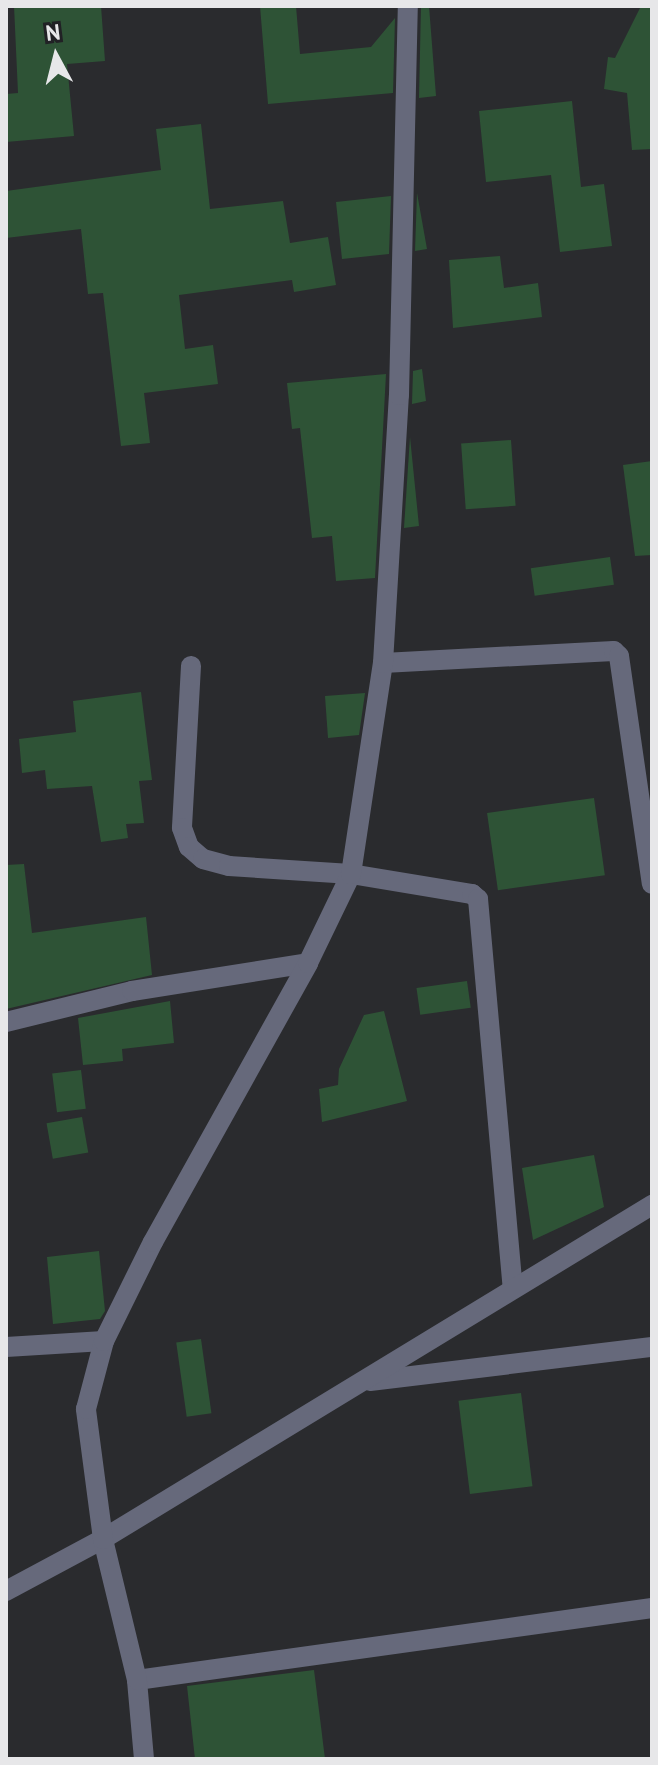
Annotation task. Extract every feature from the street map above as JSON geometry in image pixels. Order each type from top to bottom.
[{"type":"street","points":[[144,1759],[137,1680],[103,1539],[86,1409],[104,1341],[153,1242],[308,963],[351,874],[383,663],[399,395],[408,6]]},
{"type":"street","points":[[383,663],[614,651],[619,656],[652,884]]},
{"type":"street","points":[[191,666],[182,828],[189,847],[203,859],[229,866],[351,874],[472,894],[478,899],[513,1288]]},
{"type":"street","points":[[6,1022],[132,991],[308,963]]},
{"type":"street","points":[[6,1591],[103,1539],[652,1205]]},
{"type":"street","points":[[6,1347],[104,1341]]},
{"type":"street","points":[[364,1381],[652,1347]]},
{"type":"street","points":[[137,1680],[652,1608]]},
{"type":"building","points":[[14,6],[101,6],[105,61],[67,64],[74,136],[6,142],[6,94],[18,93]]},
{"type":"building","points":[[260,6],[296,6],[300,54],[371,47],[395,18],[393,93],[268,104]]},
{"type":"building","points":[[421,6],[429,6],[436,96],[419,98]]},
{"type":"building","points":[[641,6],[652,6],[652,149],[632,150],[627,93],[604,89],[608,57],[615,58]]},
{"type":"building","points":[[572,101],[581,187],[604,184],[612,246],[560,252],[551,175],[486,182],[479,111]]},
{"type":"building","points":[[201,124],[210,209],[283,201],[290,243],[328,237],[336,285],[294,292],[292,280],[179,295],[185,349],[213,345],[218,384],[144,393],[150,443],[121,446],[103,293],[88,294],[81,229],[6,238],[6,191],[161,170],[156,129]]},
{"type":"building","points":[[417,193],[427,249],[415,251]]},
{"type":"building","points":[[391,196],[389,254],[342,259],[336,202]]},
{"type":"building","points":[[500,256],[504,288],[538,283],[542,317],[453,328],[449,260]]},
{"type":"building","points":[[422,369],[426,401],[412,404],[413,371]]},
{"type":"building","points":[[386,374],[375,578],[336,581],[332,536],[312,538],[300,428],[292,429],[287,383]]},
{"type":"building","points":[[410,437],[419,526],[404,528]]},
{"type":"building","points":[[511,440],[516,506],[466,509],[461,443]]},
{"type":"building","points":[[652,461],[652,555],[635,556],[623,465]]},
{"type":"building","points":[[610,557],[614,585],[535,596],[531,568]]},
{"type":"building","points":[[141,692],[152,780],[139,781],[144,823],[126,824],[128,838],[101,842],[92,786],[47,789],[45,770],[22,773],[19,739],[76,732],[73,701]]},
{"type":"building","points":[[365,693],[359,735],[328,738],[325,696]]},
{"type":"building","points":[[594,798],[605,875],[498,890],[487,813]]},
{"type":"building","points":[[24,864],[32,933],[146,917],[152,975],[6,1009],[6,865]]},
{"type":"building","points":[[467,981],[471,1008],[420,1015],[416,988]]},
{"type":"building","points":[[170,1001],[174,1043],[122,1049],[123,1061],[83,1065],[78,1018]]},
{"type":"building","points":[[384,1011],[407,1101],[322,1122],[319,1089],[338,1085],[339,1069],[364,1015]]},
{"type":"building","points":[[81,1070],[86,1109],[57,1112],[52,1074]]},
{"type":"building","points":[[82,1117],[88,1152],[53,1159],[47,1123]]},
{"type":"building","points":[[594,1155],[604,1207],[533,1240],[522,1168]]},
{"type":"building","points":[[99,1251],[105,1311],[100,1319],[53,1324],[47,1257]]},
{"type":"building","points":[[201,1339],[211,1413],[187,1417],[176,1342]]},
{"type":"building","points":[[521,1393],[532,1486],[470,1494],[458,1401]]},
{"type":"building","points":[[314,1670],[325,1759],[195,1759],[187,1686]]}]
